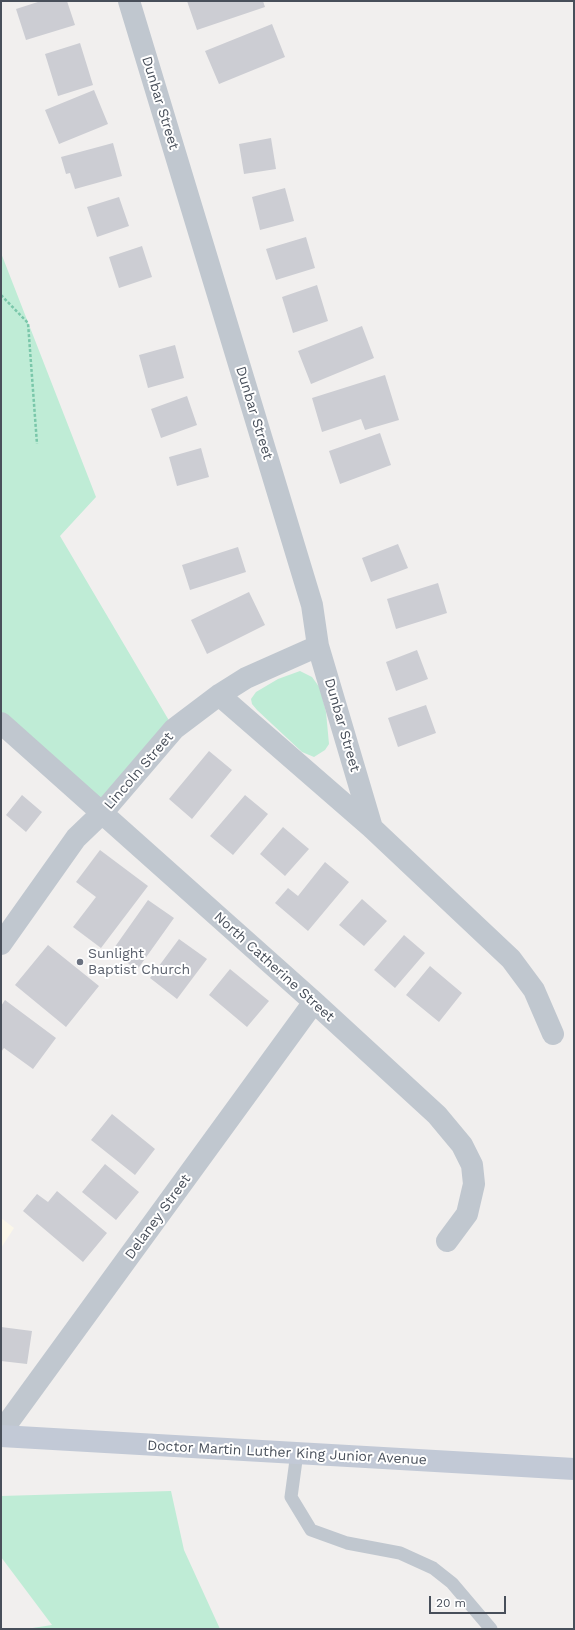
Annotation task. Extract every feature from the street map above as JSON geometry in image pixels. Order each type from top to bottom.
[{"type":"main road","name":"Doctor Martin Luther King Junior Avenue","points":[[1,1436],[574,1469]]},
{"type":"street","name":"Dunbar Street","points":[[129,1],[312,605],[318,646],[372,828]]},
{"type":"street","name":"Lincoln Street","points":[[1,944],[76,838],[102,813],[174,729],[219,695],[246,678],[318,646]]},
{"type":"street","points":[[219,695],[372,828],[511,959],[534,990],[553,1034]]},
{"type":"street","name":"North Catherine Street","points":[[1,724],[314,1002],[437,1115],[462,1145],[472,1165],[474,1184],[467,1214],[447,1241]]},
{"type":"street","name":"Delaney Street","points":[[1,1432],[314,1002]]},
{"type":"lane","points":[[297,1453],[291,1498],[311,1530],[347,1544],[400,1553],[433,1568],[452,1583],[489,1626],[504,1629]]},
{"type":"path","points":[[1,295],[28,322],[37,444]]},
{"type":"shaded area","points":[[1,1218],[14,1228],[1,1248]]},
{"type":"green space","points":[[1,253],[96,497],[60,536],[174,729],[102,813],[1,723]]},
{"type":"green space","points":[[300,671],[312,677],[320,688],[326,712],[329,744],[325,750],[314,757],[302,752],[257,710],[252,704],[251,699],[256,692],[278,679]]},
{"type":"green space","points":[[171,1491],[184,1550],[220,1629],[26,1629],[52,1625],[1,1557],[1,1496]]},
{"type":"building","points":[[41,1],[67,1],[75,25],[26,40],[16,9]]},
{"type":"building","points":[[187,1],[263,1],[265,7],[197,30]]},
{"type":"building","points":[[272,24],[285,57],[219,84],[205,51]]},
{"type":"building","points":[[80,43],[93,85],[58,96],[45,54]]},
{"type":"building","points":[[94,90],[108,124],[59,144],[45,110]]},
{"type":"building","points":[[271,138],[276,169],[244,174],[239,144]]},
{"type":"building","points":[[113,143],[122,176],[75,189],[70,173],[66,174],[61,157]]},
{"type":"building","points":[[285,188],[294,221],[260,230],[252,197]]},
{"type":"building","points":[[119,197],[129,226],[97,237],[87,207]]},
{"type":"building","points":[[306,237],[315,268],[276,280],[266,249]]},
{"type":"building","points":[[142,246],[152,277],[119,288],[109,257]]},
{"type":"building","points":[[317,285],[328,321],[293,333],[282,297]]},
{"type":"building","points":[[362,326],[374,358],[311,384],[298,351]]},
{"type":"building","points":[[175,345],[184,378],[148,388],[139,355]]},
{"type":"building","points":[[385,375],[399,420],[365,430],[361,419],[322,432],[312,398]]},
{"type":"building","points":[[187,396],[197,425],[161,438],[151,409]]},
{"type":"building","points":[[380,433],[391,465],[340,484],[329,451]]},
{"type":"building","points":[[201,448],[209,477],[177,486],[169,457]]},
{"type":"building","points":[[398,544],[408,568],[371,582],[362,558]]},
{"type":"building","points":[[238,547],[246,572],[190,590],[182,565]]},
{"type":"building","points":[[438,583],[447,613],[396,629],[387,599]]},
{"type":"building","points":[[249,592],[265,625],[207,654],[191,620]]},
{"type":"building","points":[[417,650],[428,679],[396,691],[386,662]]},
{"type":"building","points":[[426,705],[436,733],[398,747],[388,718]]},
{"type":"building","points":[[209,751],[232,770],[192,819],[169,799]]},
{"type":"building","points":[[22,795],[42,812],[26,832],[6,815]]},
{"type":"building","points":[[245,795],[268,814],[233,855],[210,836]]},
{"type":"building","points":[[283,827],[309,849],[285,876],[260,854]]},
{"type":"building","points":[[100,850],[148,886],[101,948],[73,927],[96,897],[76,882]]},
{"type":"building","points":[[325,862],[349,882],[308,931],[275,903],[288,888],[298,896]]},
{"type":"building","points":[[362,899],[387,921],[364,946],[339,925]]},
{"type":"building","points":[[148,900],[174,918],[137,970],[112,951]]},
{"type":"building","points":[[404,935],[425,953],[395,988],[374,970]]},
{"type":"building","points":[[179,939],[207,959],[177,999],[150,978]]},
{"type":"building","points":[[48,945],[99,986],[66,1027],[15,985]]},
{"type":"building","points":[[430,966],[462,993],[439,1022],[406,995]]},
{"type":"building","points":[[230,969],[269,1001],[247,1027],[209,995]]},
{"type":"building","points":[[5,1000],[56,1038],[33,1069],[4,1048],[1,1052],[1,1006]]},
{"type":"building","points":[[112,1114],[155,1149],[135,1175],[91,1140]]},
{"type":"building","points":[[105,1164],[139,1192],[116,1220],[82,1192]]},
{"type":"building","points":[[57,1191],[107,1233],[83,1262],[23,1211],[37,1194],[48,1202]]},
{"type":"building","points":[[1,1327],[32,1331],[27,1364],[1,1361]]},
{"type":"place","name":"Sunlight Baptist Church","points":[[80,962]]}]
